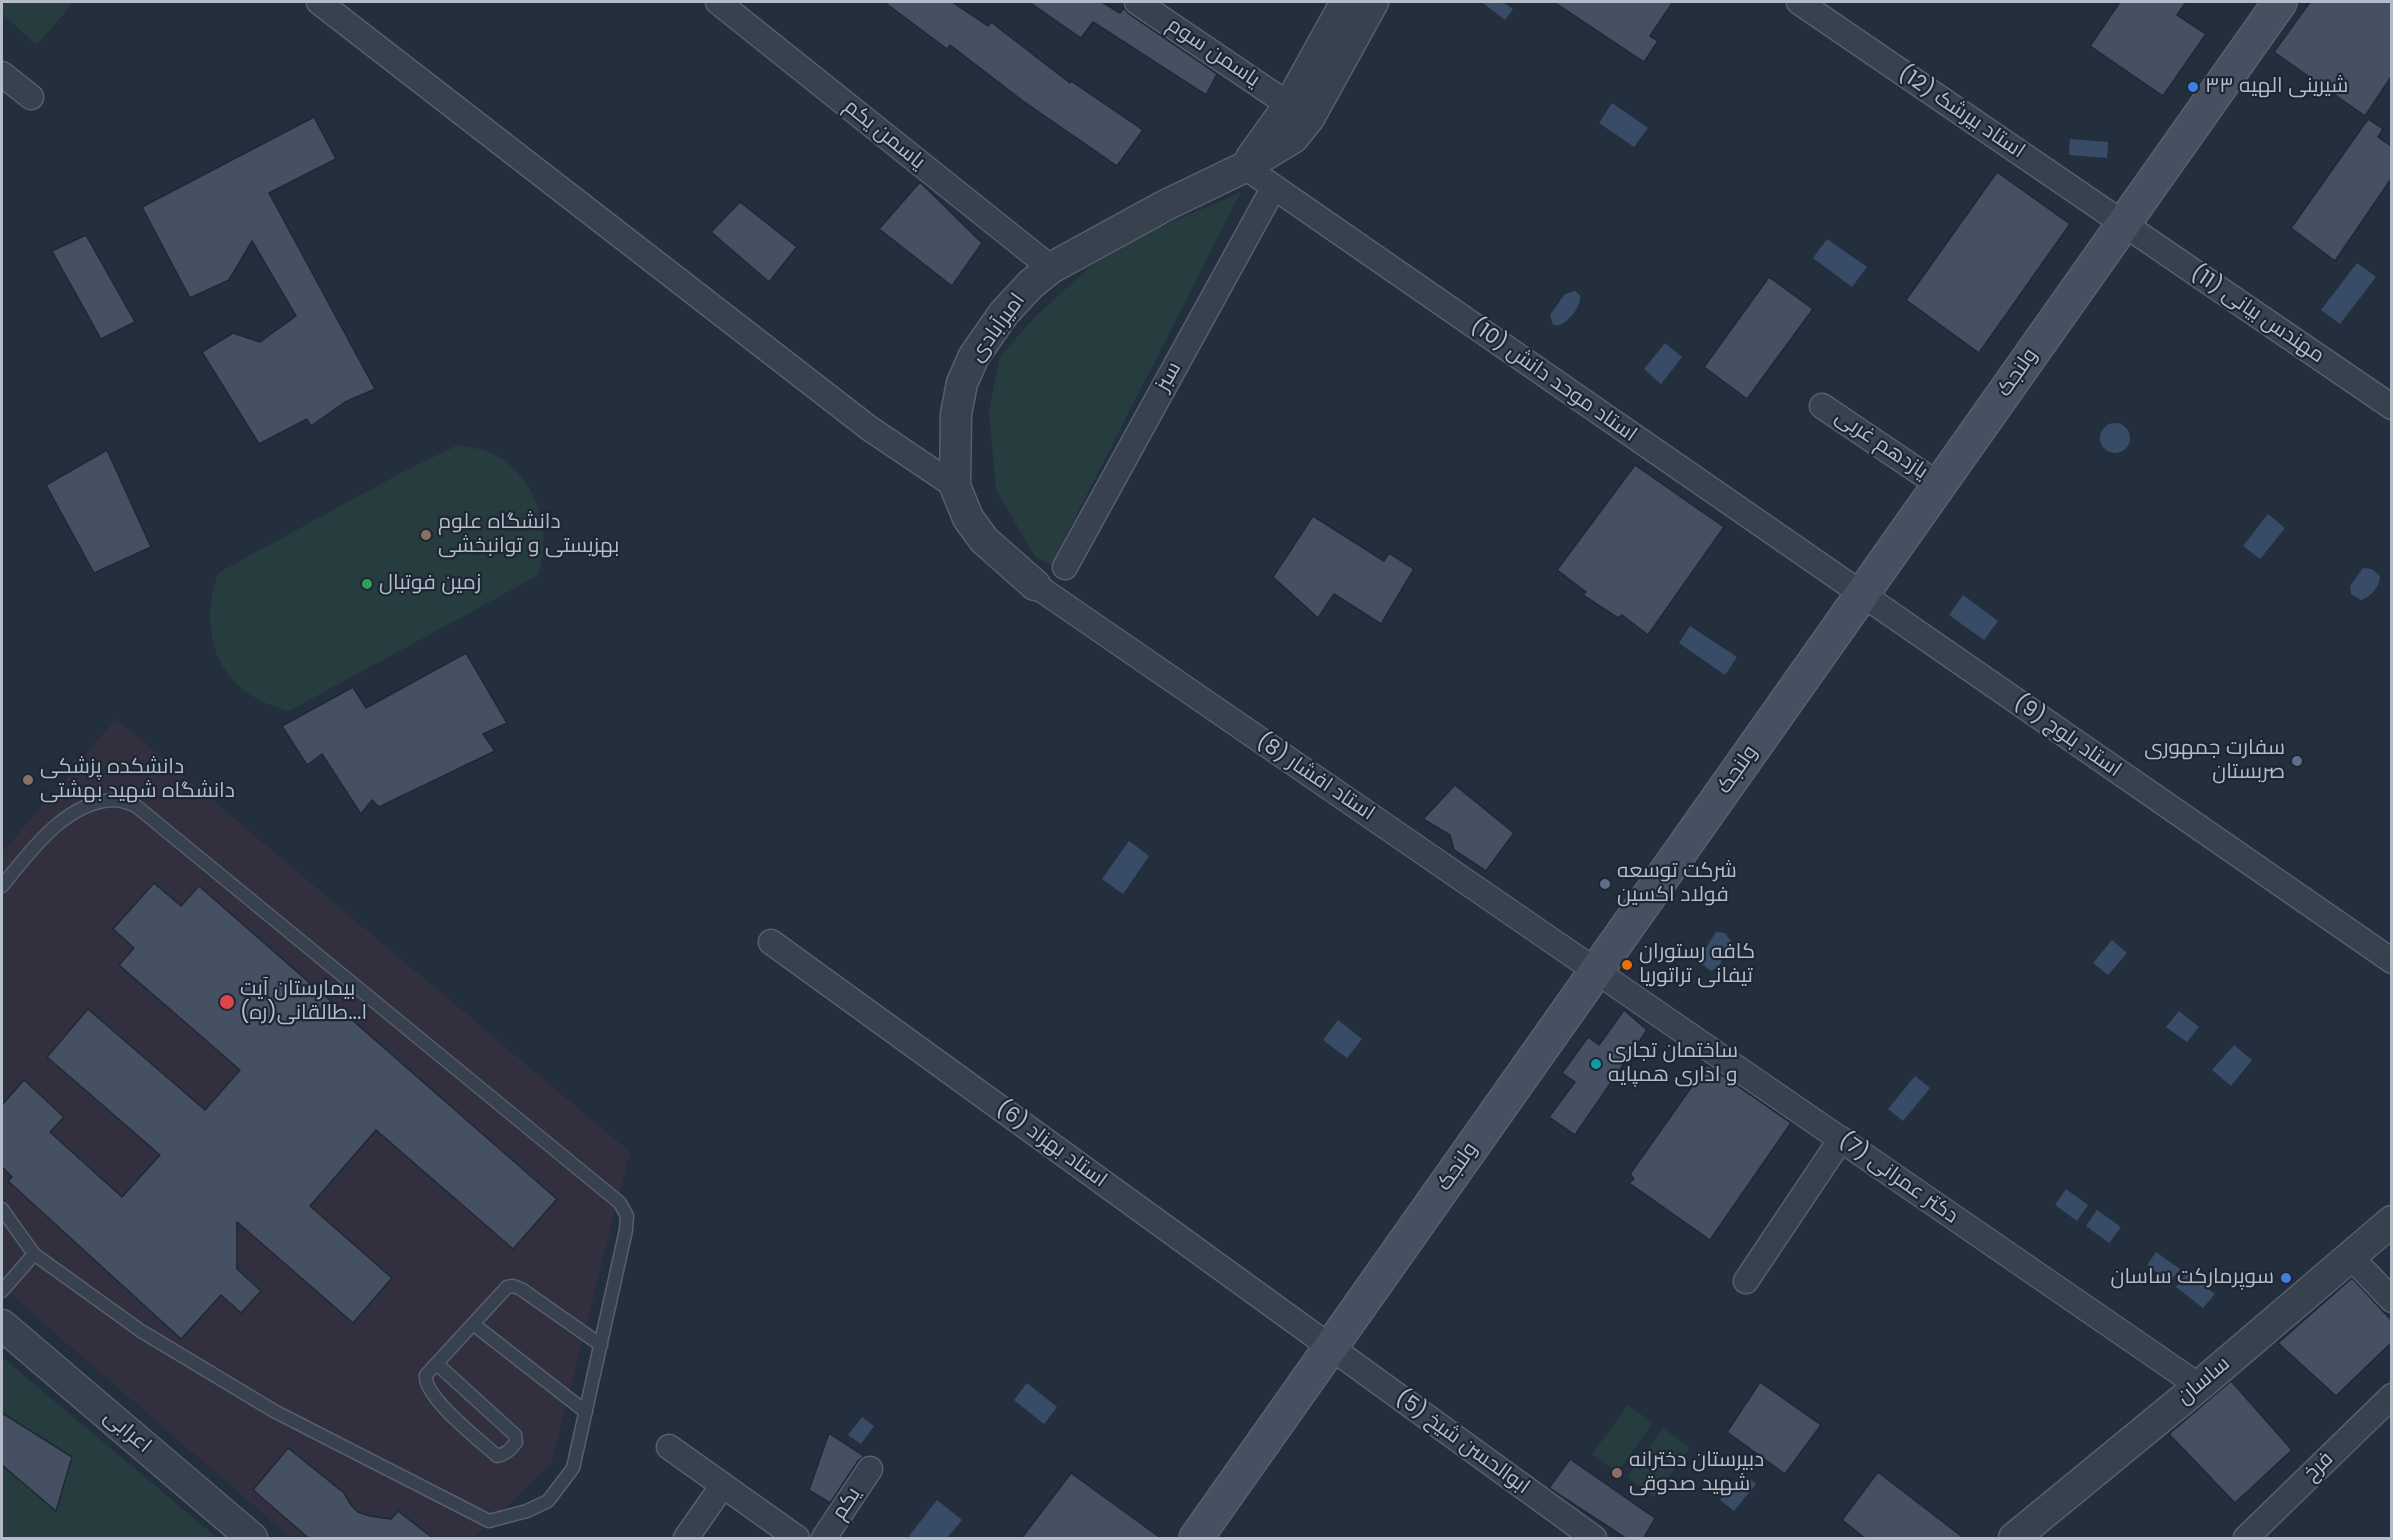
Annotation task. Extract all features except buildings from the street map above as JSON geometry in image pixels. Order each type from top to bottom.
[{"type":"main road","name":"ولنجک","points":[[1196,1539],[2280,2]]},
{"type":"street","points":[[319,2],[869,428],[955,486]]},
{"type":"street","name":"یاسمن یکم","points":[[718,2],[1051,268]]},
{"type":"street","name":"یاسمن سوم","points":[[1137,2],[1299,111]]},
{"type":"street","name":"امیرآبادی","points":[[1299,111],[1346,2]]},
{"type":"street","name":"امیرآبادی","points":[[1035,585],[984,540],[968,518],[955,486],[954,440],[962,383],[974,356],[1004,313],[1031,284],[1051,268],[1166,205],[1245,166],[1299,111],[1373,2]]},
{"type":"street","name":"استاد بیرشک (12)","points":[[1799,2],[2123,224]]},
{"type":"street","points":[[2,74],[31,97]]},
{"type":"street","name":"استاد موحد دانش (10)","points":[[1245,166],[1862,595]]},
{"type":"street","name":"سبز","points":[[1065,567],[1274,187]]},
{"type":"street","name":"مهندس بیانی (11)","points":[[2123,224],[2391,407]]},
{"type":"street","name":"یازدهم غربی","points":[[1822,405],[1939,484]]},
{"type":"street","name":"استاد افشار (8)","points":[[1035,585],[1596,971]]},
{"type":"street","name":"استاد بلوچ (9)","points":[[1862,595],[2391,961]]},
{"type":"street","name":"استاد بهزاد (6)","points":[[771,942],[1331,1347]]},
{"type":"street","name":"دکتر عمرانی (7)","points":[[1596,971],[2199,1386]]},
{"type":"street","points":[[1746,1281],[1841,1139]]},
{"type":"street","name":"ساسان","points":[[2014,1538],[2199,1386],[2391,1221]]},
{"type":"street","points":[[2351,1257],[2391,1300]]},
{"type":"street","name":"اعرابی","points":[[2,1325],[252,1539]]},
{"type":"street","name":"ابوالحسن شیخ (5)","points":[[1331,1347],[1594,1539]]},
{"type":"street","name":"فرخ","points":[[2246,1539],[2391,1396]]},
{"type":"street","points":[[669,1447],[797,1539]]},
{"type":"street","name":"یکم","points":[[824,1539],[870,1469]]},
{"type":"street","points":[[686,1539],[723,1485]]},
{"type":"lane","points":[[2,886],[47,832],[90,804],[116,800],[136,806],[620,1203],[627,1216],[626,1230],[573,1468],[548,1501],[527,1511],[489,1521],[274,1412],[141,1331],[33,1254],[2,1209]]},
{"type":"lane","points":[[2,1291],[33,1254]]},
{"type":"lane","points":[[437,1364],[516,1434],[516,1442],[504,1454],[497,1455],[448,1412],[427,1386],[426,1375],[507,1287],[513,1286],[601,1345]]},
{"type":"lane","points":[[473,1324],[586,1412]]},
{"type":"shaded area","name":"بیمارستان آیت ا...طالقانی(ره)","points":[[116,719],[630,1152],[552,1463],[473,1538],[291,1538],[2,1287],[2,853]]},
{"type":"green space","points":[[2,2],[74,2],[37,45],[2,14]]},
{"type":"green space","points":[[1241,192],[1051,565],[1035,557],[996,490],[989,411],[1000,356],[1037,315],[1092,265],[1158,228]]},
{"type":"green space","name":"زمین فوتبال","points":[[458,445],[494,454],[509,464],[531,491],[538,508],[544,542],[537,576],[289,711],[265,703],[230,677],[219,660],[210,619],[218,573],[399,474]]},
{"type":"green space","points":[[2,1357],[215,1536],[213,1538],[2,1538]]},
{"type":"green space","points":[[1628,1405],[1653,1423],[1617,1473],[1592,1454]]},
{"type":"green space","points":[[1663,1428],[1690,1448],[1654,1497],[1627,1477]]},
{"type":"water","points":[[1484,2],[1503,2],[1513,9],[1505,20]]},
{"type":"water","points":[[1612,103],[1648,128],[1634,147],[1599,123]]},
{"type":"water","points":[[2070,139],[2108,142],[2107,158],[2069,155]]},
{"type":"water","points":[[1827,239],[1867,267],[1852,287],[1813,258]]},
{"type":"water","points":[[2357,263],[2376,277],[2340,324],[2321,310]]},
{"type":"water","points":[[1575,291],[1580,295],[1576,310],[1562,324],[1553,325],[1550,315],[1565,294]]},
{"type":"water","points":[[1665,343],[1682,357],[1661,384],[1644,369]]},
{"type":"water","points":[[2115,423],[2126,427],[2130,438],[2126,449],[2115,453],[2104,449],[2100,438],[2104,427]]},
{"type":"water","points":[[2268,514],[2285,528],[2260,559],[2243,546]]},
{"type":"water","points":[[2363,568],[2372,569],[2380,576],[2374,591],[2361,600],[2351,594],[2350,586]]},
{"type":"water","points":[[1963,595],[1998,621],[1984,640],[1949,615]]},
{"type":"water","points":[[1690,626],[1737,657],[1725,675],[1679,643]]},
{"type":"water","points":[[1129,841],[1149,856],[1123,894],[1102,879]]},
{"type":"water","points":[[1716,932],[1725,933],[1733,944],[1718,967],[1711,971],[1703,965],[1700,958]]},
{"type":"water","points":[[2112,940],[2127,953],[2108,975],[2093,963]]},
{"type":"water","points":[[2179,1011],[2199,1027],[2187,1042],[2166,1027]]},
{"type":"water","points":[[1338,1020],[1362,1039],[1347,1058],[1323,1040]]},
{"type":"water","points":[[2234,1045],[2252,1060],[2231,1086],[2212,1070]]},
{"type":"water","points":[[1915,1076],[1930,1088],[1903,1121],[1888,1109]]},
{"type":"water","points":[[2066,1189],[2088,1205],[2077,1221],[2055,1205]]},
{"type":"water","points":[[2097,1210],[2121,1227],[2109,1243],[2086,1226]]},
{"type":"water","points":[[2156,1252],[2180,1269],[2170,1282],[2147,1265]]},
{"type":"water","points":[[2187,1273],[2215,1294],[2203,1308],[2176,1287]]},
{"type":"water","points":[[1027,1383],[1057,1407],[1044,1424],[1014,1400]]},
{"type":"water","points":[[862,1417],[874,1426],[861,1444],[848,1435]]},
{"type":"water","points":[[1742,1473],[1756,1484],[1734,1511],[1720,1500]]},
{"type":"water","points":[[937,1500],[962,1520],[947,1538],[912,1538],[909,1536]]},
{"type":"place","name":"شیرینی الهیه ٣٣","points":[[2193,87]]},
{"type":"place","name":"دانشگاه علوم بهزیستی و توانبخشی","points":[[426,535]]},
{"type":"place","name":"زمین فوتبال","points":[[367,584]]},
{"type":"place","name":"سفارت جمهوری صربستان","points":[[2297,761]]},
{"type":"place","name":"دانشکده پزشکی دانشگاه شهید بهشتی","points":[[28,780]]},
{"type":"place","name":"شرکت توسعه فولاد اکسین","points":[[1605,884]]},
{"type":"place","name":"کافه رستوران تیفانی تراتوریا","points":[[1627,965]]},
{"type":"place","name":"بیمارستان آیت ا...طالقانی(ره)","points":[[227,1002]]},
{"type":"place","name":"ساختمان تجاری و اداری همپایه","points":[[1596,1064]]},
{"type":"place","name":"سوپرمارکت ساسان","points":[[2286,1278]]},
{"type":"place","name":"دبیرستان دخترانه شهید صدوقی","points":[[1617,1473]]}]
